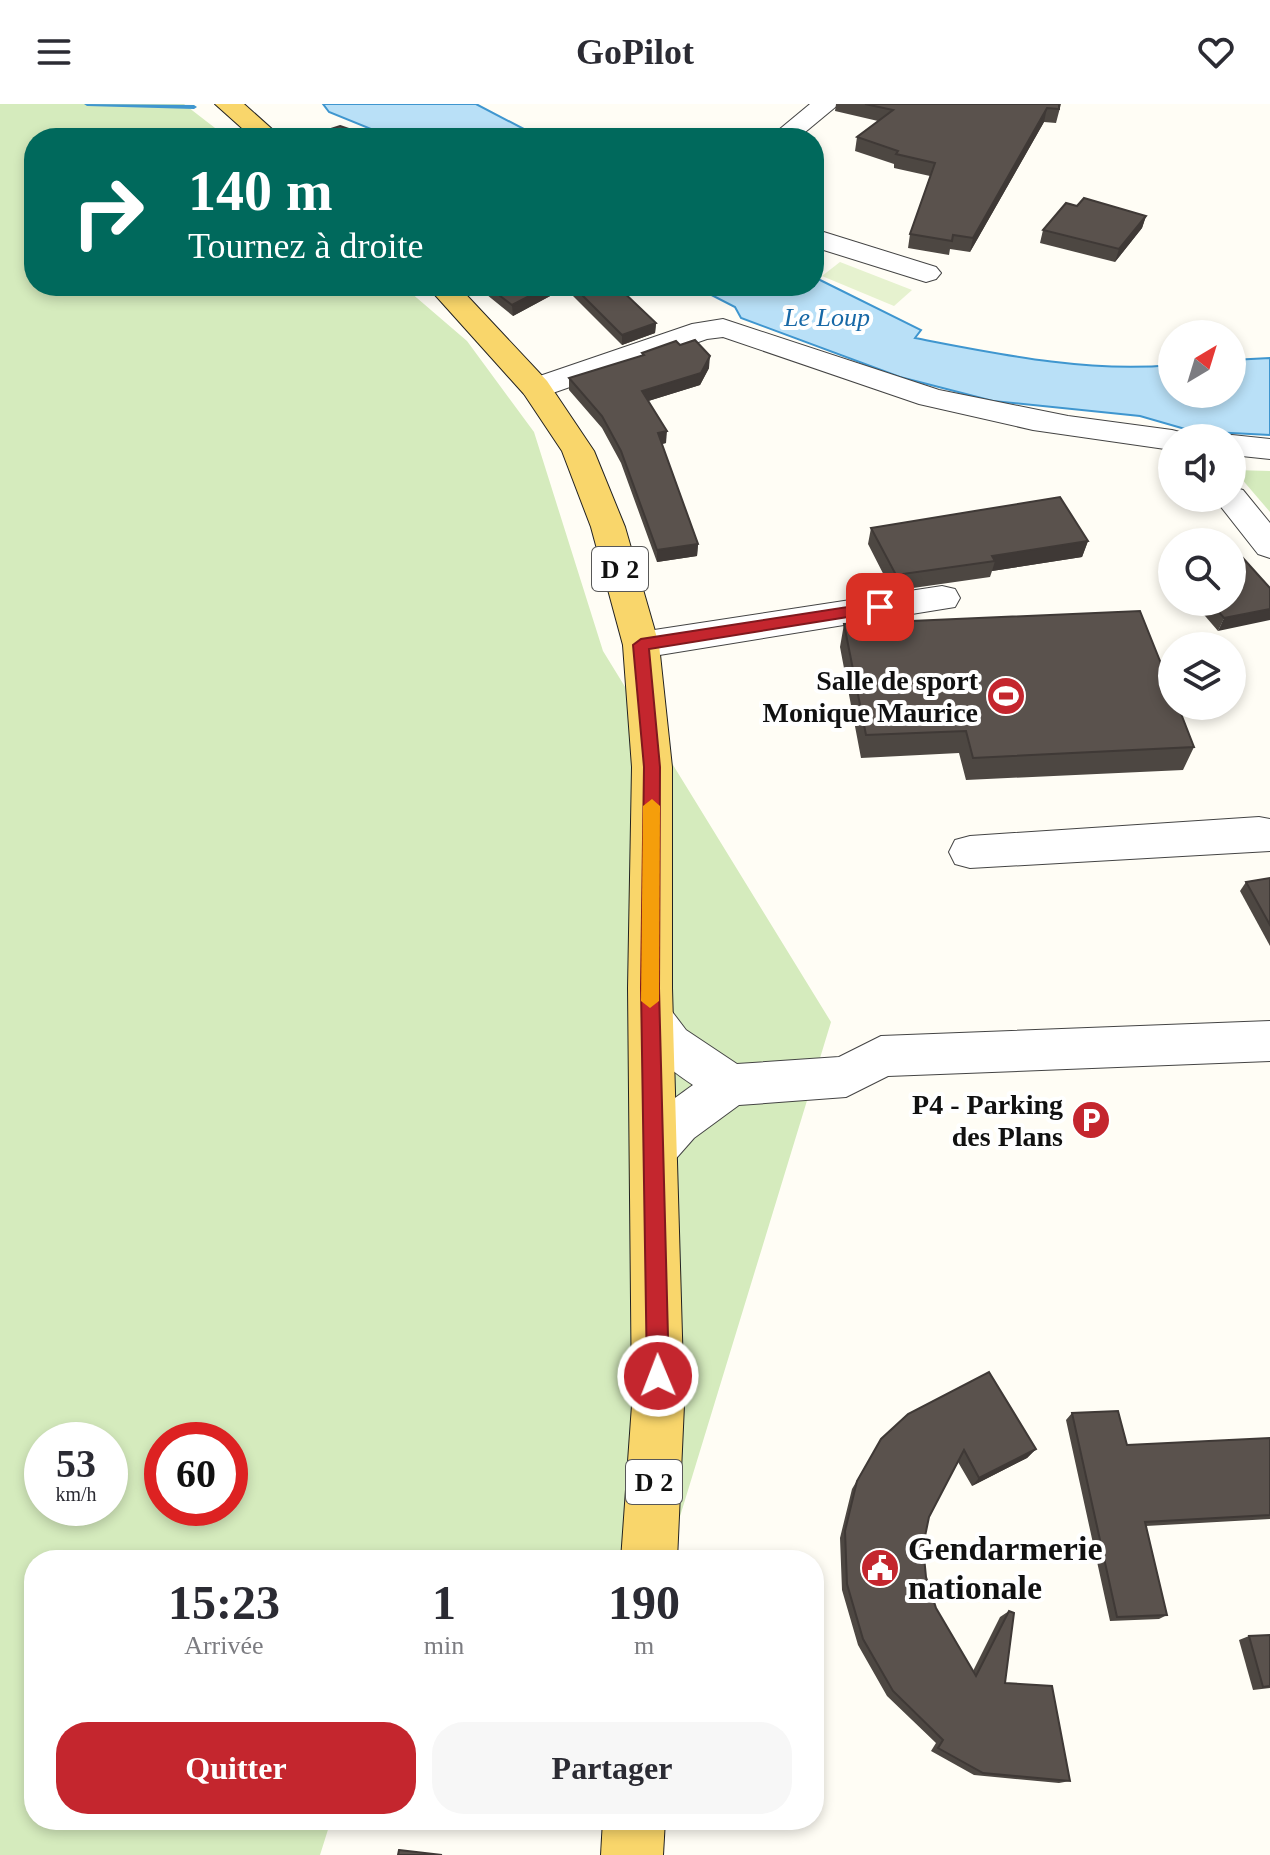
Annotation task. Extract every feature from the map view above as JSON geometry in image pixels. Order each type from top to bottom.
[{"type":"main road","points":[[230,105],[257,128]]},
{"type":"main road","name":"D 2","points":[[451,296],[536,388],[578,451],[608,527],[641,645],[652,767],[651,1019],[658,1405],[650,1550]]},
{"type":"main road","points":[[632,1855],[633,1830]]},
{"type":"street","points":[[795,128],[826,104]]},
{"type":"street","points":[[824,241],[926,273]]},
{"type":"street","points":[[536,388],[703,330],[723,328],[895,387],[976,408],[1084,431],[1158,439]]},
{"type":"street","points":[[1246,446],[1270,449]]},
{"type":"street","points":[[1242,512],[1270,546]]},
{"type":"street","points":[[641,645],[942,598]]},
{"type":"street","points":[[970,852],[1259,833],[1270,835]]},
{"type":"street","points":[[651,1019],[670,1044],[730,1085]]},
{"type":"street","points":[[655,1148],[677,1123],[730,1085],[846,1077],[881,1056],[1270,1041]]},
{"type":"green space","points":[[0,104],[184,104],[215,128],[24,128],[24,296],[415,296],[467,341],[534,432],[603,651],[831,1022],[670,1550],[24,1550],[24,1830],[328,1830],[320,1855],[0,1855]]},
{"type":"green space","points":[[840,262],[912,290],[894,306],[824,274]]},
{"type":"green space","points":[[1246,470],[1270,471],[1270,512],[1246,484]]},
{"type":"water","points":[[323,104],[476,104],[522,128],[368,128],[329,112]]},
{"type":"water","name":"Le Loup","points":[[824,282],[921,330],[915,338],[1010,356],[1075,364],[1158,366],[1158,408],[1246,408],[1246,359],[1270,358],[1270,435],[1246,434],[1246,424],[1168,424],[1140,416],[993,401],[900,377],[741,318],[735,307],[714,296],[824,296]]},
{"type":"building","points":[[865,104],[1059,104],[1059,109],[1047,108],[973,238],[953,235],[952,241],[910,234],[935,163],[896,154],[898,151],[857,137],[893,110]]},
{"type":"building","points":[[1084,198],[1146,216],[1119,249],[1043,230],[1066,203],[1077,206]]},
{"type":"building","points":[[500,296],[530,296],[512,305]]},
{"type":"building","points":[[583,296],[628,296],[656,323],[622,335]]},
{"type":"building","points":[[695,340],[710,356],[701,373],[642,391],[667,431],[658,433],[698,544],[657,550],[621,451],[602,416],[569,378],[644,355],[642,353],[676,341],[680,345]]},
{"type":"building","points":[[1060,497],[1088,541],[992,556],[995,561],[896,575],[871,528]]},
{"type":"building","points":[[1246,561],[1270,588],[1270,609],[1246,614]]},
{"type":"building","name":"Salle de sport Monique Maurice","points":[[1140,611],[1158,656],[1158,720],[1183,720],[1194,747],[973,758],[966,731],[866,735],[844,624]]},
{"type":"building","points":[[1270,878],[1270,925],[1246,882]]},
{"type":"building","name":"Gendarmerie nationale","points":[[989,1372],[1036,1449],[979,1478],[964,1450],[929,1517],[923,1546],[926,1577],[936,1608],[976,1676],[1009,1611],[1014,1613],[1005,1683],[1052,1686],[1070,1781],[983,1773],[938,1748],[943,1740],[893,1691],[863,1639],[847,1584],[845,1531],[857,1481],[881,1439],[908,1414]]},
{"type":"building","points":[[1118,1411],[1127,1445],[1270,1438],[1270,1515],[1145,1522],[1167,1615],[1117,1617],[1072,1413]]},
{"type":"building","points":[[1270,1635],[1270,1686],[1263,1687],[1249,1636]]},
{"type":"building","points":[[399,1850],[442,1855],[398,1855]]},
{"type":"waterway","points":[[87,104],[194,107]]},
{"type":"slow traffic","points":[[650,1001],[652,806]]},
{"type":"place","name":"Salle de sport Monique Maurice","points":[[1006,696]]},
{"type":"place","name":"P4 - Parking des Plans","points":[[1091,1120]]},
{"type":"place","name":"Gendarmerie nationale","points":[[880,1568]]},
{"type":"route","points":[[658,1376],[650,988],[652,767],[641,645],[880,607]]}]
